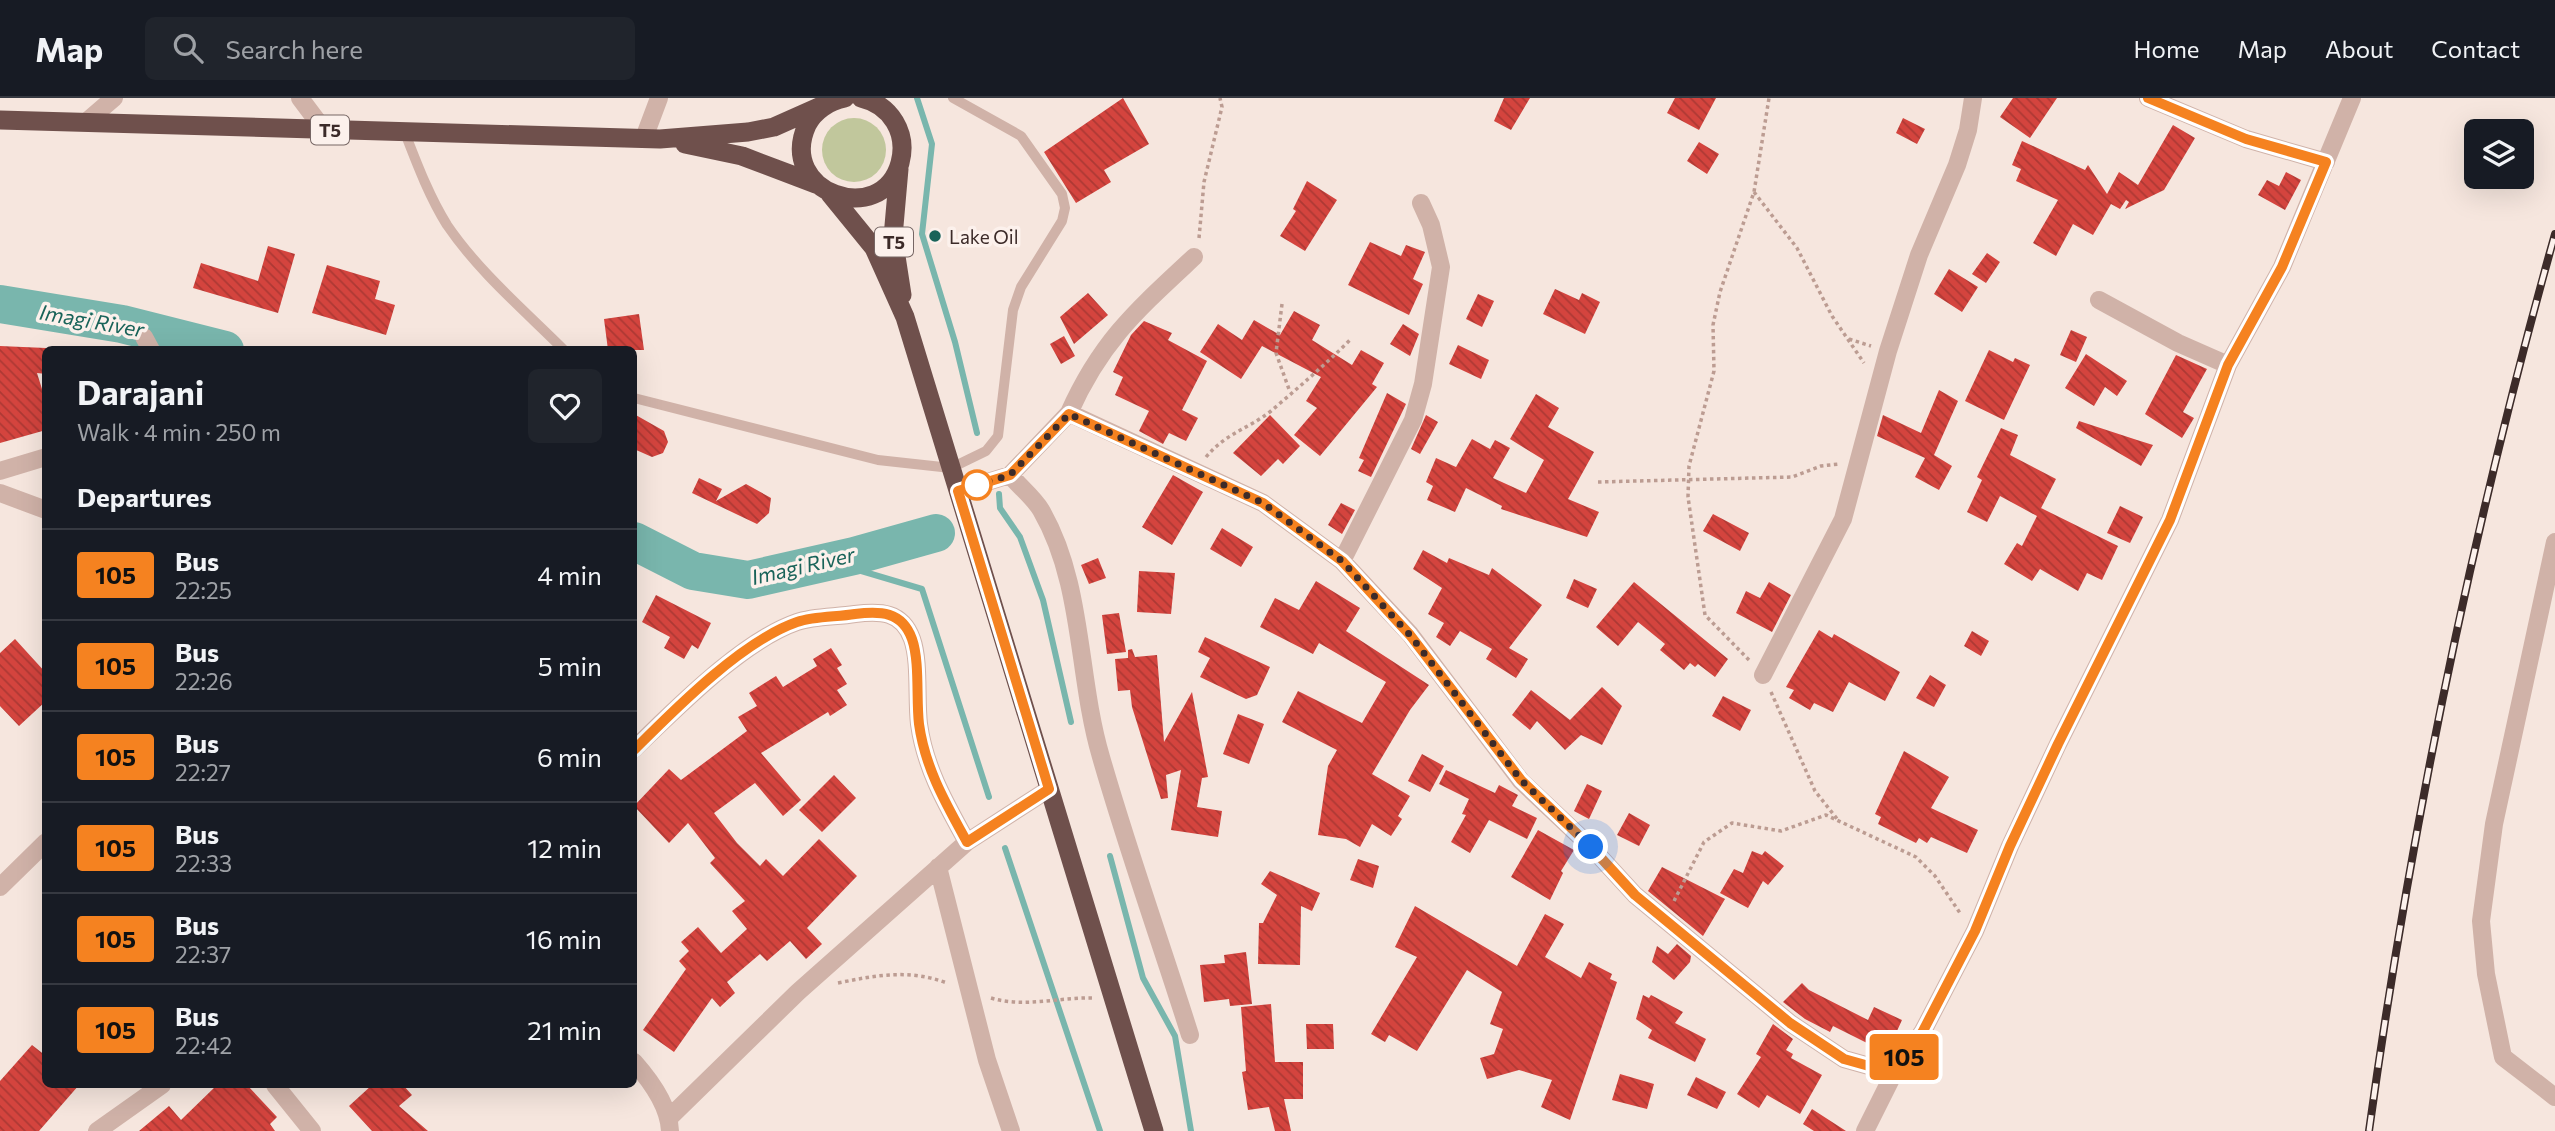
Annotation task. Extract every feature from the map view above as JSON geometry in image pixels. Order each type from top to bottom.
[{"type":"highway","name":"T5","points":[[870,99],[885,110],[897,124],[902,142],[893,237],[905,317]]},
{"type":"highway","name":"T5","points":[[0,120],[652,138],[748,132],[774,127],[838,100]]},
{"type":"highway","name":"T5","points":[[838,100],[810,120],[804,133],[804,163],[874,248],[905,317],[1154,1131]]},
{"type":"highway","name":"T5","points":[[652,138],[743,156],[844,198],[871,195],[882,188],[899,167]]},
{"type":"street","points":[[86,122],[114,98]]},
{"type":"street","points":[[300,98],[324,130]]},
{"type":"street","points":[[652,138],[658,98]]},
{"type":"street","points":[[1763,675],[1843,519],[1879,383],[1919,255],[1957,166],[1968,130],[1973,98]]},
{"type":"street","points":[[2148,98],[2246,139],[2326,162]]},
{"type":"street","points":[[1865,1131],[1894,1073],[1923,1031],[1975,931],[2010,846],[2053,755],[2170,520],[2228,365],[2282,267],[2352,98]]},
{"type":"street","points":[[1342,561],[1413,420],[1423,384],[1441,267],[1431,225],[1421,202]]},
{"type":"street","points":[[958,491],[1010,475],[1069,414],[1086,374],[1104,346],[1135,312],[1194,257]]},
{"type":"street","points":[[2099,300],[2178,343],[2228,365]]},
{"type":"street","points":[[1069,414],[1263,503],[1342,561],[1410,635],[1521,780],[1664,920],[1790,1023],[1844,1059],[1894,1073]]},
{"type":"street","points":[[0,471],[42,458]]},
{"type":"street","points":[[1010,475],[1040,507],[1056,541],[1074,603],[1081,659],[1100,755],[1190,1035]]},
{"type":"street","points":[[0,493],[42,509]]},
{"type":"street","points":[[2555,542],[2494,824],[2481,920],[2486,974],[2504,1057],[2555,1097]]},
{"type":"street","points":[[637,747],[706,682],[754,645],[798,622],[877,611],[892,614],[903,624],[912,640],[919,725],[928,765],[967,842]]},
{"type":"street","points":[[637,1067],[670,1124],[798,992],[938,867],[967,842],[1049,789]]},
{"type":"street","points":[[0,887],[42,846]]},
{"type":"street","points":[[938,867],[987,1060],[1011,1131]]},
{"type":"street","points":[[97,1131],[158,1088]]},
{"type":"street","points":[[277,1088],[312,1131]]},
{"type":"lane","points":[[637,399],[878,460],[951,468],[986,451],[998,436],[1013,310],[1021,287],[1062,221],[1065,208],[1062,194],[1021,136],[953,98]]},
{"type":"lane","points":[[405,133],[430,195],[448,225],[475,261],[560,346]]},
{"type":"path","points":[[1194,257],[1201,232],[1204,182],[1222,107],[1220,98]]},
{"type":"path","points":[[1769,98],[1754,192],[1720,292],[1713,325],[1714,371],[1689,466],[1688,497],[1705,615],[1763,675],[1802,766],[1815,791],[1838,820]]},
{"type":"path","points":[[1754,192],[1797,248],[1832,316],[1879,383]]},
{"type":"path","points":[[1282,304],[1276,353],[1290,392]]},
{"type":"path","points":[[1195,470],[1230,433],[1269,412],[1290,392],[1315,376],[1351,339]]},
{"type":"path","points":[[1598,482],[1792,477],[1821,466],[1858,463]]},
{"type":"path","points":[[1664,920],[1704,842],[1732,823],[1781,831],[1818,816],[1838,820],[1916,857],[1935,876],[1975,931]]},
{"type":"path","points":[[835,984],[884,974],[913,972],[970,992],[1017,1003],[1072,997],[1114,998]]},
{"type":"green space","points":[[854,118],[872,124],[880,132],[886,150],[880,168],[872,176],[854,182],[836,176],[828,168],[822,150],[828,132],[836,124]]},
{"type":"building","points":[[1123,98],[1149,144],[1104,170],[1111,182],[1076,203],[1044,152]]},
{"type":"building","points":[[1504,98],[1530,98],[1511,130],[1494,121]]},
{"type":"building","points":[[1675,98],[1716,98],[1699,130],[1667,113]]},
{"type":"building","points":[[2013,98],[2057,98],[2030,138],[2000,117]]},
{"type":"building","points":[[1903,118],[1925,129],[1917,144],[1896,133]]},
{"type":"building","points":[[2173,125],[2195,138],[2164,190],[2125,209],[2129,202],[2126,200],[2120,209],[2111,204],[2093,235],[2073,224],[2056,256],[2033,243],[2058,200],[2016,181],[2021,169],[2012,165],[2022,141],[2085,170],[2088,165],[2107,194],[2119,172],[2138,185]]},
{"type":"building","points":[[1699,142],[1719,154],[1707,174],[1687,161]]},
{"type":"building","points":[[2286,172],[2301,180],[2285,210],[2258,195],[2267,180],[2279,186]]},
{"type":"building","points":[[1307,181],[1337,200],[1305,251],[1280,236],[1296,211],[1293,209]]},
{"type":"building","points":[[1370,242],[1401,256],[1406,245],[1425,252],[1413,279],[1423,284],[1409,315],[1348,285]]},
{"type":"building","points":[[268,246],[295,254],[278,313],[193,288],[201,263],[258,281]]},
{"type":"building","points":[[1987,253],[2000,262],[1986,283],[1972,274]]},
{"type":"building","points":[[327,265],[380,281],[375,299],[395,305],[386,335],[312,313]]},
{"type":"building","points":[[1949,269],[1978,287],[1962,312],[1934,294]]},
{"type":"building","points":[[1555,289],[1579,300],[1582,293],[1600,302],[1585,334],[1543,314]]},
{"type":"building","points":[[1088,293],[1108,315],[1074,344],[1060,317]]},
{"type":"building","points":[[1478,294],[1494,301],[1482,327],[1466,319]]},
{"type":"building","points":[[1294,311],[1320,325],[1312,340],[1352,365],[1361,350],[1384,363],[1372,384],[1377,387],[1320,456],[1294,435],[1317,408],[1306,401],[1321,377],[1262,346],[1241,379],[1200,352],[1218,324],[1242,340],[1254,320],[1280,335]]},
{"type":"building","points":[[639,314],[644,350],[637,350],[637,346],[607,346],[604,319]]},
{"type":"building","points":[[1144,321],[1172,333],[1168,340],[1207,361],[1182,410],[1198,418],[1186,441],[1169,433],[1163,444],[1139,431],[1149,411],[1115,395],[1123,377],[1113,372],[1131,335]]},
{"type":"building","points":[[1403,324],[1419,334],[1410,356],[1390,344]]},
{"type":"building","points":[[2071,330],[2087,337],[2076,362],[2060,355]]},
{"type":"building","points":[[1064,336],[1075,356],[1061,364],[1050,344]]},
{"type":"building","points":[[1458,345],[1489,360],[1481,379],[1449,364]]},
{"type":"building","points":[[0,346],[42,348],[42,374],[37,373],[42,389],[42,431],[0,443]]},
{"type":"building","points":[[1989,350],[2013,362],[2015,358],[2030,365],[2004,420],[1965,401]]},
{"type":"building","points":[[2086,354],[2127,381],[2117,396],[2105,387],[2094,406],[2065,388]]},
{"type":"building","points":[[2176,355],[2207,369],[2183,412],[2194,418],[2182,438],[2145,414]]},
{"type":"building","points":[[1939,390],[1958,401],[1934,455],[1952,466],[1939,490],[1915,477],[1925,458],[1877,436],[1883,415],[1921,433]]},
{"type":"building","points":[[1387,393],[1406,404],[1371,477],[1358,471],[1364,460],[1359,458]]},
{"type":"building","points":[[1536,394],[1559,408],[1548,427],[1594,452],[1568,499],[1599,512],[1587,537],[1501,509],[1502,506],[1466,488],[1455,512],[1427,500],[1433,486],[1426,482],[1436,458],[1456,467],[1472,439],[1490,449],[1495,440],[1510,448],[1493,478],[1526,493],[1544,460],[1510,439]]},
{"type":"building","points":[[1270,415],[1300,446],[1283,464],[1278,459],[1261,476],[1233,453]]},
{"type":"building","points":[[1426,415],[1438,422],[1420,454],[1411,449]]},
{"type":"building","points":[[637,416],[664,431],[668,442],[663,453],[652,457],[637,450]]},
{"type":"building","points":[[2079,421],[2153,445],[2141,466],[2076,428]]},
{"type":"building","points":[[2001,428],[2018,435],[2010,455],[2056,479],[2037,516],[2000,496],[1987,522],[1967,512],[1982,480],[1977,477]]},
{"type":"building","points":[[1173,475],[1203,492],[1172,545],[1142,527]]},
{"type":"building","points":[[699,478],[722,489],[716,501],[746,484],[771,498],[769,513],[757,524],[692,493]]},
{"type":"building","points":[[1341,503],[1355,510],[1342,534],[1328,525]]},
{"type":"building","points":[[2120,506],[2143,517],[2130,543],[2107,533]]},
{"type":"building","points":[[2041,508],[2118,546],[2102,580],[2087,573],[2078,591],[2040,569],[2032,581],[2004,564],[2017,543],[2022,546]]},
{"type":"building","points":[[1713,514],[1749,533],[1740,551],[1703,531]]},
{"type":"building","points":[[1222,528],[1253,547],[1241,567],[1210,549]]},
{"type":"building","points":[[1423,550],[1447,563],[1449,558],[1489,575],[1492,568],[1542,605],[1509,648],[1528,659],[1516,678],[1486,659],[1492,649],[1460,631],[1450,646],[1436,637],[1444,623],[1428,614],[1442,588],[1413,569]]},
{"type":"building","points":[[1098,558],[1106,578],[1089,584],[1081,565]]},
{"type":"building","points":[[1139,571],[1175,573],[1171,614],[1137,612]]},
{"type":"building","points":[[1574,579],[1597,589],[1588,608],[1566,598]]},
{"type":"building","points":[[1316,581],[1360,608],[1346,631],[1429,685],[1410,710],[1372,774],[1410,796],[1398,816],[1402,819],[1391,836],[1372,824],[1360,847],[1346,839],[1318,835],[1328,766],[1337,750],[1282,722],[1298,691],[1362,723],[1386,682],[1319,643],[1313,654],[1260,627],[1275,598],[1299,610]]},
{"type":"building","points":[[1634,582],[1728,659],[1715,677],[1698,664],[1695,667],[1690,663],[1684,670],[1660,650],[1665,644],[1638,622],[1618,646],[1596,627]]},
{"type":"building","points":[[1769,582],[1791,595],[1772,632],[1736,613],[1746,591],[1760,598]]},
{"type":"building","points":[[656,595],[711,623],[698,649],[692,645],[684,659],[664,648],[670,637],[642,622]]},
{"type":"building","points":[[1119,613],[1126,652],[1107,654],[1102,615]]},
{"type":"building","points":[[1819,630],[1832,638],[1834,634],[1900,672],[1885,701],[1849,682],[1833,712],[1814,703],[1810,710],[1789,698],[1794,690],[1786,687]]},
{"type":"building","points":[[1972,631],[1989,641],[1981,656],[1964,646]]},
{"type":"building","points":[[1205,637],[1270,667],[1257,695],[1246,699],[1200,677],[1210,658],[1198,652]]},
{"type":"building","points":[[15,639],[42,669],[42,705],[19,726],[0,706],[0,653]]},
{"type":"building","points":[[831,648],[842,665],[837,668],[847,684],[837,690],[847,705],[830,716],[828,712],[761,753],[801,800],[783,816],[755,783],[714,813],[737,843],[760,866],[766,859],[783,876],[819,839],[857,876],[807,928],[822,944],[806,959],[790,941],[767,961],[760,954],[727,982],[735,993],[720,1007],[712,998],[674,1052],[643,1030],[686,969],[679,961],[689,951],[681,942],[698,927],[721,953],[747,929],[732,911],[745,901],[710,863],[715,858],[688,823],[669,843],[637,809],[637,803],[669,769],[681,780],[747,731],[738,717],[757,706],[749,693],[776,676],[783,687],[817,666],[813,659]]},
{"type":"building","points":[[1132,649],[1135,657],[1157,655],[1164,742],[1192,692],[1208,777],[1202,778],[1197,807],[1222,811],[1218,837],[1171,830],[1181,770],[1166,775],[1168,798],[1161,799],[1132,707],[1130,690],[1118,691],[1115,659],[1128,658],[1128,650]]},
{"type":"building","points":[[1930,675],[1946,685],[1934,707],[1916,698]]},
{"type":"building","points":[[1602,687],[1622,706],[1602,745],[1581,735],[1565,750],[1537,721],[1530,730],[1512,715],[1531,690],[1570,720]]},
{"type":"building","points":[[1723,696],[1751,710],[1740,731],[1712,716]]},
{"type":"building","points":[[1238,714],[1264,724],[1249,764],[1223,754]]},
{"type":"building","points":[[1904,751],[1949,777],[1931,808],[1978,830],[1967,853],[1931,837],[1927,843],[1919,838],[1916,843],[1878,824],[1881,817],[1875,814]]},
{"type":"building","points":[[1422,754],[1444,766],[1430,792],[1408,781]]},
{"type":"building","points":[[1446,770],[1495,793],[1499,785],[1518,795],[1512,806],[1537,818],[1527,839],[1489,820],[1470,853],[1451,842],[1466,815],[1462,814],[1469,799],[1439,784]]},
{"type":"building","points":[[834,775],[856,798],[822,832],[799,810]]},
{"type":"building","points":[[1587,784],[1602,791],[1589,819],[1574,811]]},
{"type":"building","points":[[1629,813],[1650,825],[1639,846],[1617,835]]},
{"type":"building","points":[[1538,830],[1574,850],[1561,871],[1563,873],[1550,900],[1511,877]]},
{"type":"building","points":[[1752,851],[1762,855],[1765,851],[1784,866],[1768,885],[1763,881],[1748,908],[1720,893],[1734,869],[1743,873]]},
{"type":"building","points":[[1358,859],[1379,866],[1373,888],[1350,880]]},
{"type":"building","points":[[1662,867],[1725,899],[1703,936],[1648,891]]},
{"type":"building","points":[[1270,871],[1320,893],[1312,911],[1301,906],[1300,965],[1258,964],[1259,923],[1263,923],[1277,895],[1261,884]]},
{"type":"building","points":[[1415,906],[1517,966],[1545,914],[1564,924],[1545,957],[1581,978],[1589,962],[1612,974],[1610,979],[1617,982],[1570,1120],[1541,1107],[1552,1080],[1519,1070],[1487,1079],[1480,1058],[1494,1054],[1503,1029],[1490,1024],[1502,992],[1467,970],[1417,1051],[1389,1035],[1385,1042],[1371,1034],[1417,957],[1395,947]]},
{"type":"building","points":[[1677,944],[1691,956],[1690,962],[1674,980],[1652,962],[1657,946],[1668,954]]},
{"type":"building","points":[[1246,952],[1252,1004],[1230,1006],[1229,999],[1204,1002],[1200,965],[1225,963],[1224,955]]},
{"type":"building","points":[[1802,983],[1809,990],[1868,1020],[1874,1007],[1902,1020],[1887,1053],[1833,1026],[1830,1032],[1805,1019],[1783,1002]]},
{"type":"building","points":[[1643,995],[1649,998],[1651,995],[1683,1012],[1675,1023],[1706,1039],[1695,1062],[1648,1038],[1652,1030],[1636,1019]]},
{"type":"building","points":[[1271,1004],[1275,1062],[1303,1062],[1303,1099],[1284,1099],[1291,1131],[1275,1131],[1269,1107],[1248,1110],[1242,1072],[1246,1071],[1241,1007]]},
{"type":"building","points":[[1306,1024],[1333,1024],[1334,1049],[1307,1049]]},
{"type":"building","points":[[1773,1024],[1793,1039],[1786,1050],[1793,1054],[1791,1058],[1822,1075],[1800,1114],[1767,1095],[1759,1108],[1737,1094],[1761,1057],[1756,1054]]},
{"type":"building","points":[[32,1045],[42,1053],[42,1088],[76,1088],[39,1131],[0,1131],[0,1081]]},
{"type":"building","points":[[1620,1074],[1654,1084],[1647,1109],[1612,1100]]},
{"type":"building","points":[[1696,1077],[1726,1092],[1717,1109],[1687,1095]]},
{"type":"building","points":[[214,1088],[250,1088],[277,1117],[270,1124],[275,1131],[139,1131],[169,1106],[181,1120]]},
{"type":"building","points":[[369,1088],[406,1088],[412,1095],[399,1106],[428,1131],[372,1131],[349,1106]]},
{"type":"building","points":[[1812,1109],[1846,1131],[1814,1131],[1803,1124]]},
{"type":"waterway","points":[[917,98],[932,144],[922,234],[955,342],[977,433]]},
{"type":"waterway","name":"Imagi River","points":[[0,304],[122,324],[209,346]]},
{"type":"waterway","points":[[999,494],[1000,508],[1020,537],[1043,600],[1071,722]]},
{"type":"waterway","name":"Imagi River","points":[[637,543],[693,571],[748,580],[854,556],[936,533]]},
{"type":"waterway","points":[[854,556],[858,570],[922,589],[989,797]]},
{"type":"waterway","points":[[1005,848],[1100,1131]]},
{"type":"waterway","points":[[1110,856],[1143,978],[1175,1036],[1191,1131]]},
{"type":"railway","points":[[2369,1131],[2404,904],[2447,680],[2497,456],[2555,234]]},
{"type":"bus line","name":"105","points":[[637,747],[706,682],[754,645],[798,622],[877,611],[892,614],[903,624],[912,640],[919,725],[928,765],[967,842],[1049,789],[958,491],[1010,475],[1069,414],[1263,503],[1342,561],[1380,599],[1410,635],[1521,780],[1618,874],[1635,895],[1790,1023],[1844,1059],[1894,1073],[1923,1031],[1975,931],[2010,846],[2058,744],[2170,520],[2228,365],[2282,267],[2326,162],[2246,139],[2189,112],[2148,98]]},
{"type":"place","name":"Lake Oil","points":[[935,236]]},
{"type":"route","points":[[977,485],[1010,475],[1069,414],[1263,503],[1342,561],[1380,599],[1521,780],[1591,847]]}]
